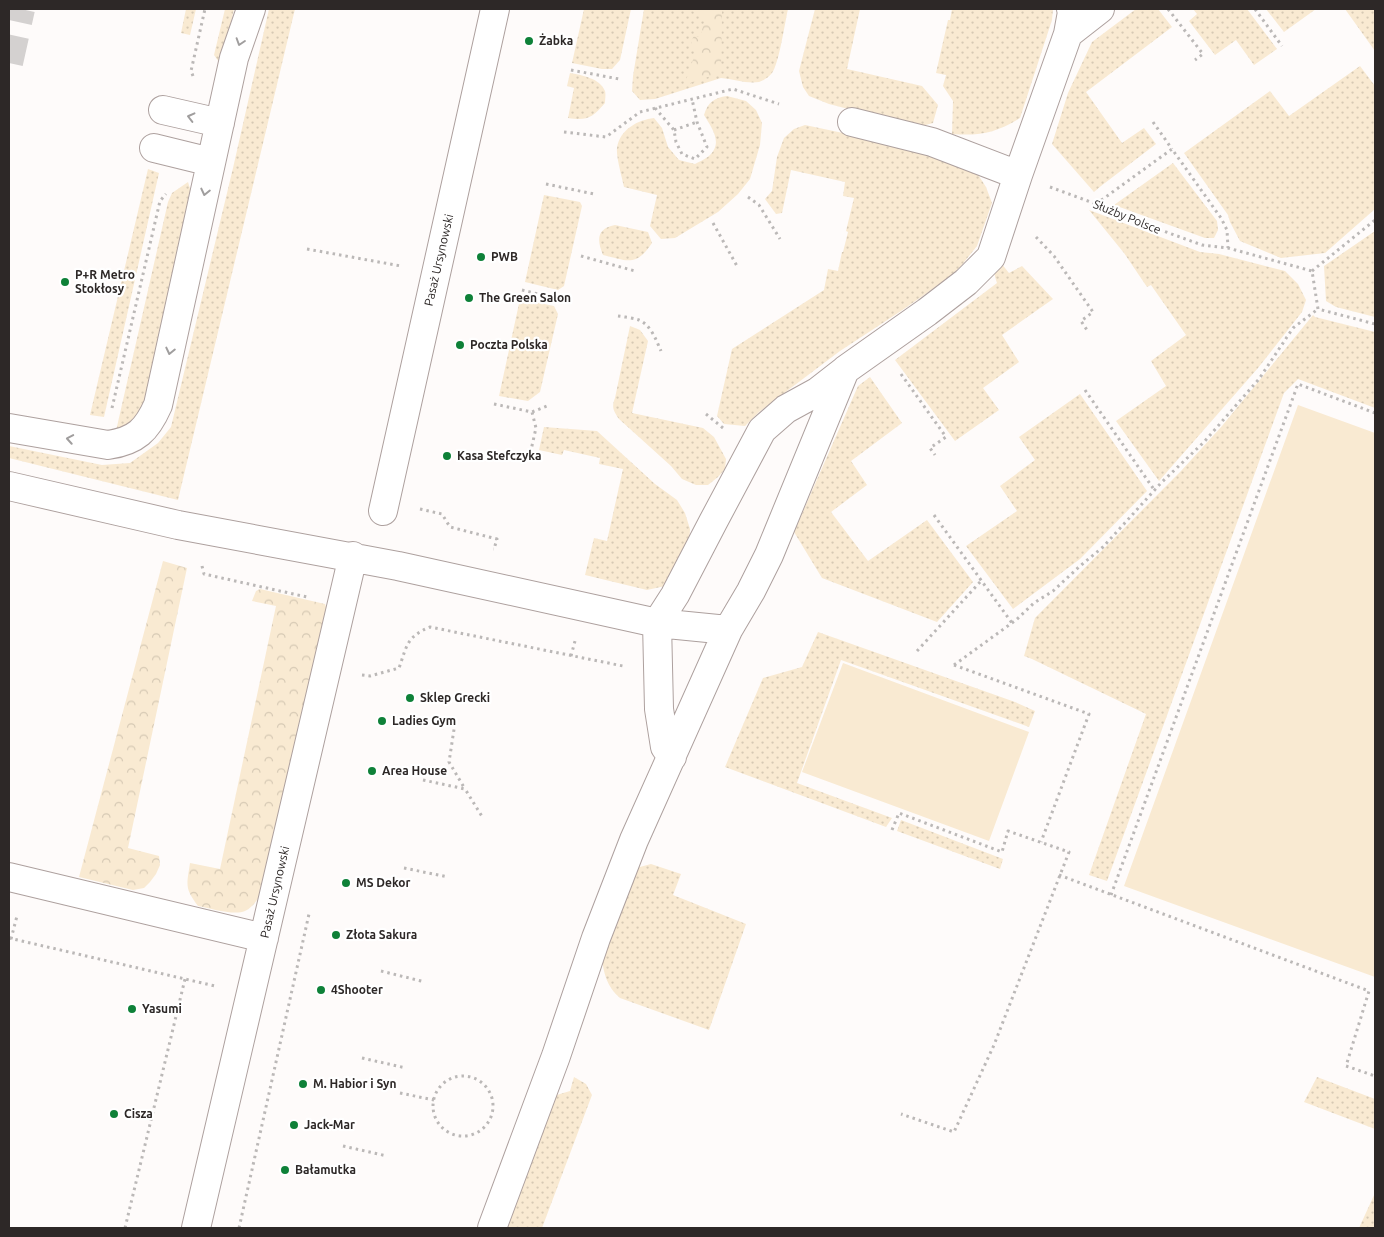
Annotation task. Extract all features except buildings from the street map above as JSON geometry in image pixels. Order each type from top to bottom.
[{"type":"street","points":[[9,428],[108,445],[132,438],[143,430],[151,420],[158,405],[234,58],[251,9]]},
{"type":"street","name":"Pasaż Ursynowski","points":[[384,506],[496,9]]},
{"type":"street","points":[[672,757],[665,747],[659,709],[657,623],[675,595],[762,430],[786,409],[817,392],[927,312],[966,282],[991,257],[1070,22],[1100,9]]},
{"type":"street","points":[[163,110],[220,123]]},
{"type":"street","points":[[852,122],[932,142],[1018,175]]},
{"type":"street","points":[[154,148],[212,162]]},
{"type":"street","points":[[492,1228],[556,1056],[596,938],[634,840],[728,630],[769,555],[845,370]]},
{"type":"street","points":[[9,486],[178,525],[353,556],[657,623],[728,630]]},
{"type":"street","name":"Pasaż Ursynowski","points":[[196,1228],[353,556]]},
{"type":"street","points":[[9,878],[264,938]]},
{"type":"path","points":[[1168,9],[1203,54],[1195,60]]},
{"type":"path","points":[[1255,9],[1282,46]]},
{"type":"path","points":[[571,70],[619,79]]},
{"type":"path","points":[[564,132],[606,136],[640,112],[733,88],[779,104]]},
{"type":"path","points":[[655,108],[674,130],[676,142],[682,154],[695,159],[706,147],[697,122],[692,99]]},
{"type":"path","points":[[674,130],[697,122]]},
{"type":"path","points":[[1153,122],[1221,218],[1226,230],[1228,248]]},
{"type":"path","points":[[1096,204],[1172,149]]},
{"type":"path","name":"Służby Polsce","points":[[1018,175],[1096,204],[1111,212],[1202,245],[1228,248],[1312,271]]},
{"type":"path","points":[[546,184],[594,194]]},
{"type":"path","points":[[111,414],[160,201],[172,187]]},
{"type":"path","points":[[748,197],[759,205],[780,239]]},
{"type":"path","points":[[1318,309],[1312,271],[1375,220]]},
{"type":"path","points":[[713,223],[738,266]]},
{"type":"path","points":[[308,249],[390,264]]},
{"type":"path","points":[[581,256],[635,271]]},
{"type":"path","points":[[1054,256],[1093,312],[1080,320],[1087,330]]},
{"type":"path","points":[[522,290],[571,302]]},
{"type":"path","points":[[1318,309],[1375,324]]},
{"type":"path","points":[[1041,842],[1089,714],[954,665],[1012,623],[1034,603],[1053,591],[1103,547],[1204,442],[1259,379],[1293,328],[1318,309]]},
{"type":"path","points":[[618,316],[639,320],[648,327],[661,351]]},
{"type":"path","points":[[880,345],[946,436],[930,448],[935,455]]},
{"type":"path","points":[[1111,895],[1298,384],[1375,413]]},
{"type":"path","points":[[1085,390],[1155,491]]},
{"type":"path","points":[[494,404],[532,412],[548,406]]},
{"type":"path","points":[[529,459],[536,428],[532,412]]},
{"type":"path","points":[[706,414],[717,423]]},
{"type":"path","points":[[384,506],[442,514],[450,527],[497,538],[494,549],[485,547]]},
{"type":"path","points":[[934,515],[1012,623]]},
{"type":"path","points":[[916,651],[981,581]]},
{"type":"path","points":[[364,666],[362,675],[370,676],[399,668],[410,638],[430,627],[629,667]]},
{"type":"path","points":[[455,722],[448,762],[483,818]]},
{"type":"path","points":[[423,780],[465,788]]},
{"type":"path","points":[[892,830],[899,812],[1002,852],[1008,831],[1069,852],[994,1045],[954,1132],[902,1114]]},
{"type":"path","points":[[404,868],[448,877]]},
{"type":"path","points":[[1059,875],[1375,994]]},
{"type":"path","points":[[239,1228],[310,909]]},
{"type":"path","points":[[9,938],[220,987]]},
{"type":"path","points":[[381,971],[425,982]]},
{"type":"path","points":[[125,1228],[186,979]]},
{"type":"path","points":[[1369,991],[1346,1066],[1375,1076]]},
{"type":"path","points":[[362,1058],[406,1068]]},
{"type":"path","points":[[460,1076],[472,1077],[483,1083],[492,1096],[493,1111],[487,1125],[474,1134],[462,1135],[449,1132],[439,1124],[434,1112],[434,1100],[439,1088],[448,1080],[460,1076]]},
{"type":"path","points":[[400,1093],[434,1100]]},
{"type":"path","points":[[343,1146],[387,1156]]},
{"type":"green space","points":[[186,9],[196,9],[190,35],[181,33]]},
{"type":"green space","points":[[225,9],[234,9],[221,65],[214,55]]},
{"type":"green space","points":[[269,9],[295,9],[178,500],[9,458],[9,446],[102,465],[130,463],[158,443],[171,427]]},
{"type":"green space","points":[[584,9],[631,9],[620,60],[612,69],[572,63]]},
{"type":"green space","points":[[644,9],[788,9],[775,68],[764,80],[750,82],[721,78],[655,99],[640,100],[632,91]]},
{"type":"green space","points":[[695,9],[722,9],[721,72],[684,86],[695,54],[691,41],[694,36],[700,37],[706,16],[692,11]]},
{"type":"green space","points":[[815,9],[860,9],[847,69],[922,86],[938,105],[933,123],[918,127],[829,104],[809,96],[803,87],[799,71]]},
{"type":"green space","points":[[952,9],[1053,9],[1052,20],[1020,118],[1003,127],[979,134],[952,134],[953,101],[943,86],[946,75],[936,73]]},
{"type":"green space","points":[[1136,9],[1158,9],[1172,27],[1086,92],[1122,143],[1144,128],[1156,144],[1094,192],[1052,144],[1068,93],[1092,42]]},
{"type":"green space","points":[[1193,9],[1247,9],[1277,49],[1254,65],[1236,40],[1215,55],[1189,21],[1197,14]]},
{"type":"green space","points":[[1266,9],[1316,9],[1284,32]]},
{"type":"green space","points":[[1345,9],[1375,9],[1375,51]]},
{"type":"green space","points":[[1360,66],[1375,86],[1375,209],[1325,253],[1281,258],[1240,241],[1228,215],[1184,153],[1270,91],[1289,116]]},
{"type":"green space","points":[[570,73],[595,80],[605,91],[605,103],[593,115],[585,119],[568,118],[574,88],[567,86]]},
{"type":"green space","points":[[727,96],[746,101],[756,110],[762,123],[760,145],[750,179],[738,194],[718,212],[675,238],[661,239],[650,226],[657,195],[624,187],[617,156],[619,141],[626,131],[636,123],[654,118],[662,128],[668,147],[679,160],[695,164],[709,156],[716,146],[715,135],[704,115],[712,101]]},
{"type":"green space","points":[[805,125],[933,152],[977,173],[986,187],[992,203],[977,246],[961,266],[947,279],[840,351],[759,412],[745,426],[724,424],[717,416],[732,349],[824,290],[828,269],[838,271],[854,198],[843,196],[845,182],[791,170],[782,213],[776,214],[765,199],[772,191],[777,157],[784,138],[794,129]]},
{"type":"green space","points":[[1173,163],[1217,221],[1218,230],[1214,238],[1205,238],[1114,205]]},
{"type":"green space","points":[[148,169],[159,173],[104,417],[90,415]]},
{"type":"green space","points":[[188,182],[192,195],[143,410],[132,425],[116,431],[168,202],[172,193]]},
{"type":"green space","points":[[544,195],[580,202],[582,206],[564,286],[558,290],[525,282]]},
{"type":"green space","points":[[1089,210],[1200,252],[1219,254],[1285,271],[1298,284],[1306,300],[1302,312],[1258,368],[1159,481],[1116,421],[1166,386],[1151,361],[1186,335],[1151,285],[1147,287],[1124,253]]},
{"type":"green space","points":[[615,225],[648,232],[652,243],[636,259],[625,260],[603,255],[599,240],[601,232]]},
{"type":"green space","points":[[1375,231],[1375,317],[1336,307],[1326,301],[1324,266]]},
{"type":"green space","points":[[1001,263],[1009,273],[1022,266],[1053,299],[1002,335],[1019,362],[983,388],[999,410],[955,441],[895,360],[997,283],[995,272]]},
{"type":"green space","points":[[520,299],[554,306],[558,314],[540,392],[528,401],[499,396]]},
{"type":"green space","points":[[1313,315],[1375,332],[1375,408],[1298,379],[1284,393],[1107,881],[1089,875],[1146,714],[1024,656],[1035,618],[1181,471],[1222,426]]},
{"type":"green space","points":[[630,326],[640,330],[648,341],[632,413],[703,428],[714,437],[726,459],[725,469],[708,485],[696,485],[682,479],[671,466],[619,419],[614,411],[613,404]]},
{"type":"green space","points":[[870,377],[902,423],[851,461],[867,485],[831,512],[868,561],[927,520],[973,582],[937,622],[822,578],[794,532],[858,386]]},
{"type":"green space","points":[[1080,394],[1147,491],[1080,559],[1013,609],[966,546],[1017,511],[1000,486],[1035,460],[1019,437]]},
{"type":"green space","points":[[1298,405],[1375,433],[1375,977],[1124,886]]},
{"type":"green space","points":[[544,427],[597,431],[655,484],[677,500],[685,513],[690,529],[689,547],[665,586],[647,590],[585,575],[594,538],[607,541],[623,469],[599,464],[600,458],[564,450],[562,455],[539,450]]},
{"type":"green space","points":[[163,561],[187,568],[128,848],[159,856],[160,865],[156,874],[144,888],[133,890],[79,877]]},
{"type":"green space","points":[[260,589],[325,604],[327,610],[262,893],[253,905],[245,911],[235,913],[198,906],[190,894],[188,881],[190,863],[220,869],[276,606],[252,601],[256,591]]},
{"type":"green space","points":[[818,632],[1015,702],[1035,711],[1029,727],[841,660],[797,783],[892,818],[886,827],[725,767],[763,678],[802,667]]},
{"type":"green space","points":[[843,663],[1029,732],[989,841],[802,772]]},
{"type":"green space","points":[[901,820],[1003,859],[1000,869],[897,831]]},
{"type":"green space","points":[[651,864],[681,874],[673,895],[746,924],[709,1030],[620,998],[606,979],[602,956],[636,868]]},
{"type":"green space","points":[[574,1077],[586,1084],[592,1095],[542,1228],[503,1228],[550,1097],[570,1091]]},
{"type":"green space","points":[[1317,1077],[1375,1099],[1375,1129],[1304,1102]]},
{"type":"green space","points":[[1375,1193],[1375,1228],[1359,1228]]},
{"type":"tunnel","points":[[9,63],[21,9]]},
{"type":"place","name":"Żabka","points":[[529,41]]},
{"type":"place","name":"PWB","points":[[481,257]]},
{"type":"place","name":"P+R Metro Stokłosy","points":[[65,282]]},
{"type":"place","name":"The Green Salon","points":[[469,298]]},
{"type":"place","name":"Poczta Polska","points":[[460,345]]},
{"type":"place","name":"Kasa Stefczyka","points":[[447,456]]},
{"type":"place","name":"Sklep Grecki","points":[[410,698]]},
{"type":"place","name":"Ladies Gym","points":[[382,721]]},
{"type":"place","name":"Area House","points":[[372,771]]},
{"type":"place","name":"MS Dekor","points":[[346,883]]},
{"type":"place","name":"Złota Sakura","points":[[336,935]]},
{"type":"place","name":"4Shooter","points":[[321,990]]},
{"type":"place","name":"Yasumi","points":[[132,1009]]},
{"type":"place","name":"M. Habior i Syn","points":[[303,1084]]},
{"type":"place","name":"Cisza","points":[[114,1114]]},
{"type":"place","name":"Jack-Mar","points":[[294,1125]]},
{"type":"place","name":"Bałamutka","points":[[285,1170]]}]
